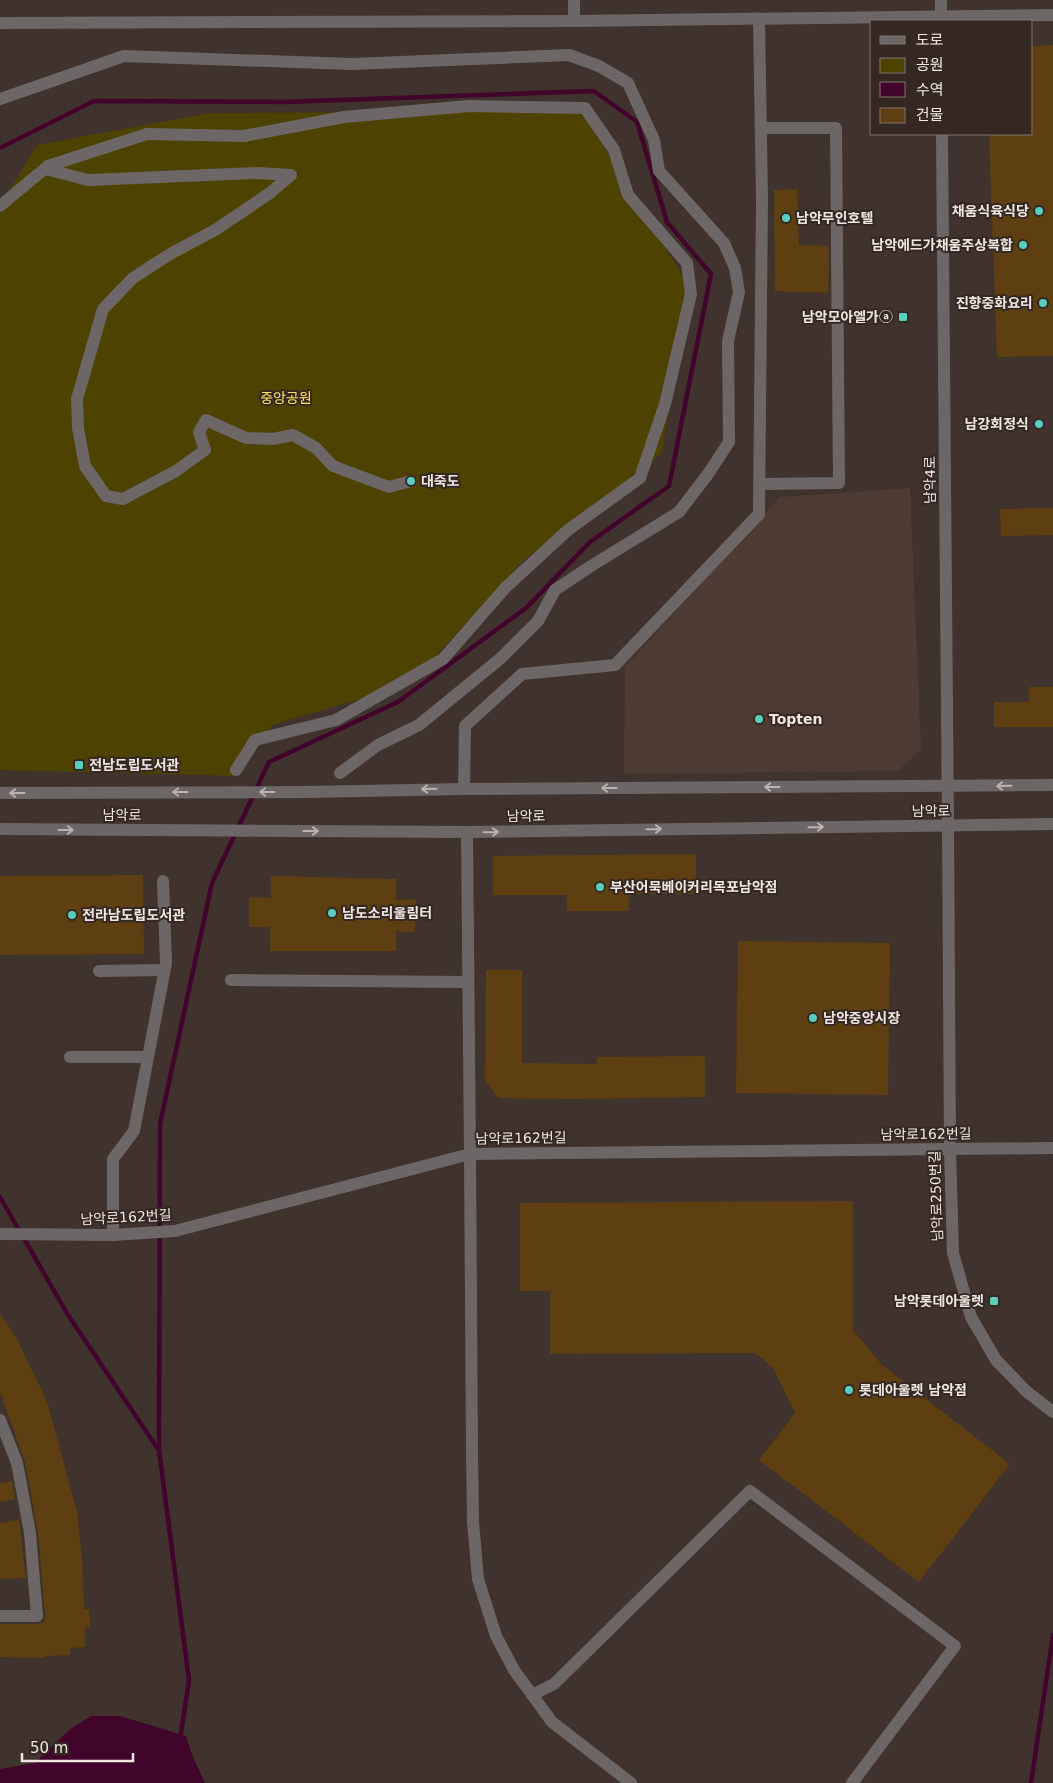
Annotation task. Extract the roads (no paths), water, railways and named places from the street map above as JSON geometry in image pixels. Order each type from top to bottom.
[{"type":"street","points":[[574,0],[574,21]]},
{"type":"street","points":[[941,0],[941,18]]},
{"type":"street","points":[[0,23],[574,21],[941,18],[1053,15]]},
{"type":"street","points":[[464,789],[466,726],[522,674],[615,665],[759,514],[762,210],[759,19]]},
{"type":"street","points":[[0,99],[124,56],[352,64],[570,55],[599,66],[628,83],[654,140],[659,171],[724,243],[735,268],[738,292],[728,341],[729,442],[708,474],[679,512],[599,560],[555,590],[538,621],[494,664],[418,725],[378,745],[340,773]]},
{"type":"street","points":[[0,206],[48,166],[147,134],[244,136],[344,117],[469,106],[585,108],[614,150],[628,195],[687,263],[691,294],[665,404],[640,478],[568,530],[513,581],[443,659],[336,720],[254,740],[236,770]]},
{"type":"street","points":[[759,484],[838,483],[836,128],[761,128]]},
{"type":"street","name":"남악4로","points":[[942,135],[948,826]]},
{"type":"street","points":[[45,169],[88,180],[258,173],[291,175],[215,230],[170,254],[133,278],[103,309],[77,399],[78,428],[85,466],[106,496],[123,499],[176,471],[205,450],[199,432],[206,420],[246,438],[273,439],[293,435],[316,448],[332,466],[389,487],[411,480]]},
{"type":"street","name":"남악로","points":[[0,793],[1053,785]]},
{"type":"street","name":"남악로","points":[[0,830],[467,832],[1053,824]]},
{"type":"street","name":"남악로250번길","points":[[948,826],[950,1149],[953,1253],[971,1317],[996,1360],[1026,1391],[1053,1412]]},
{"type":"street","points":[[467,832],[473,1504],[478,1579],[496,1636],[514,1670],[552,1722],[631,1783]]},
{"type":"street","points":[[119,1234],[113,1159],[134,1131],[166,963],[163,881]]},
{"type":"street","points":[[99,971],[164,970]]},
{"type":"street","points":[[231,980],[468,982]]},
{"type":"street","points":[[70,1057],[148,1057]]},
{"type":"street","name":"남악로162번길","points":[[0,1234],[119,1234],[175,1231],[470,1154],[1053,1148]]},
{"type":"street","points":[[0,1420],[17,1463],[30,1533],[37,1616],[0,1616]]},
{"type":"street","points":[[532,1695],[554,1684],[750,1491],[954,1646],[852,1783]]},
{"type":"water","points":[[91,1716],[120,1716],[186,1736],[205,1783],[0,1783],[0,1769],[35,1763],[69,1730]]},
{"type":"waterway","points":[[0,148],[94,101],[283,102],[594,91],[637,122],[667,222],[711,274],[669,486],[590,542],[526,608],[398,702],[269,762],[212,883],[160,1124],[159,1450],[189,1680],[180,1739]]},
{"type":"waterway","points":[[0,1197],[68,1315],[158,1449]]},
{"type":"waterway","points":[[1031,1783],[1053,1635]]},
{"type":"place","name":"채움식육식당","points":[[1039,211]]},
{"type":"place","name":"남악무인호텔","points":[[786,218]]},
{"type":"place","name":"남악에드가채움주상복합","points":[[1023,245]]},
{"type":"place","name":"진향중화요리","points":[[1043,303]]},
{"type":"place","name":"남악모아엘가ⓐ","points":[[903,317]]},
{"type":"place","name":"남강회정식","points":[[1039,424]]},
{"type":"place","name":"대죽도","points":[[411,481]]},
{"type":"place","name":"Topten","points":[[759,719]]},
{"type":"place","name":"전남도립도서관","points":[[79,765]]},
{"type":"place","name":"부산어묵베이커리목포남악점","points":[[600,887]]},
{"type":"place","name":"남도소리울림터","points":[[332,913]]},
{"type":"place","name":"전라남도립도서관","points":[[72,915]]},
{"type":"place","name":"남악중앙시장","points":[[813,1018]]},
{"type":"place","name":"남악롯데아울렛","points":[[994,1301]]},
{"type":"place","name":"롯데아울렛 남악점","points":[[849,1390]]},
{"type":"park label","name":"중앙공원","points":[[286,398]]}]
